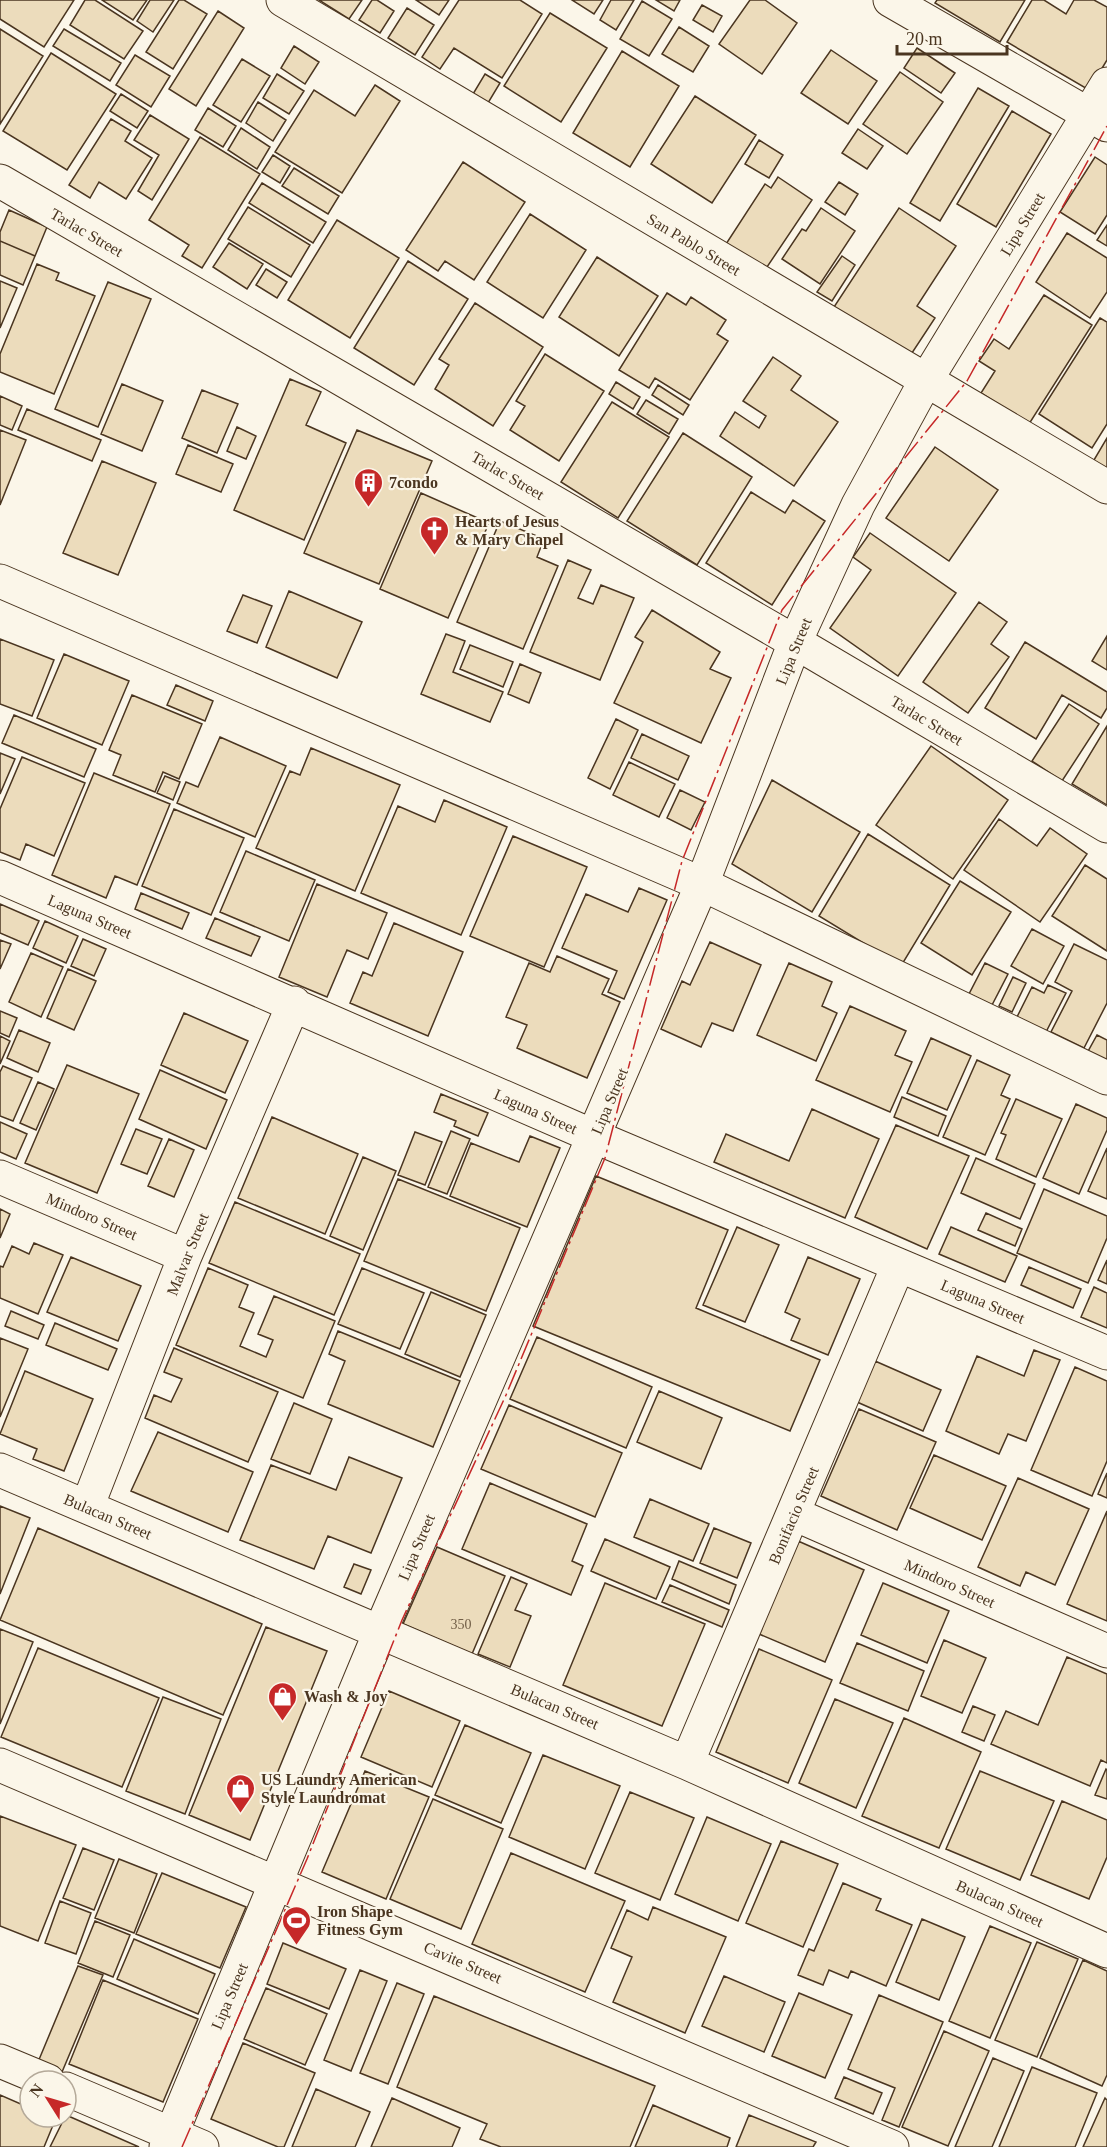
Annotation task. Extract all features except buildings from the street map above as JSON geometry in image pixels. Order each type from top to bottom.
[{"type":"street","name":"San Pablo Street","points":[[283,0],[1107,487]]},
{"type":"street","points":[[890,0],[1098,119]]},
{"type":"street","name":"Lipa Street","points":[[168,2140],[380,1632],[702,884],[795,642],[858,505],[926,382],[1098,119],[1107,84]]},
{"type":"street","name":"Tarlac Street","points":[[0,181],[795,642],[1107,826]]},
{"type":"street","points":[[0,581],[702,884],[1107,1078]]},
{"type":"street","name":"Laguna Street","points":[[0,877],[593,1136],[1107,1353]]},
{"type":"street","name":"Malvar Street","points":[[87,1507],[185,1256],[294,1004]]},
{"type":"street","name":"Mindoro Street","points":[[0,1177],[185,1256]]},
{"type":"street","name":"Bonifacio Street","points":[[687,1763],[898,1266]]},
{"type":"street","name":"Bulacan Street","points":[[0,1470],[687,1763],[1107,1951]]},
{"type":"street","name":"Mindoro Street","points":[[794,1514],[1107,1651]]},
{"type":"street","name":"Cavite Street","points":[[0,1765],[892,2147]]},
{"type":"street","points":[[0,2061],[19,2069]]},
{"type":"street","points":[[78,2095],[168,2140],[202,2147]]},
{"type":"power","points":[[182,2147],[307,1859],[402,1620],[506,1395],[605,1158],[682,861],[782,610],[967,381],[1107,126]]},
{"type":"place","name":"7condo","points":[[368,508]]},
{"type":"place","name":"Hearts of Jesus & Mary Chapel","points":[[434,556]]},
{"type":"place","name":"Wash & Joy","points":[[283,1722]]},
{"type":"place","name":"US Laundry American Style Laundromat","points":[[240,1814]]},
{"type":"place","name":"Iron Shape Fitness Gym","points":[[296,1946]]}]
